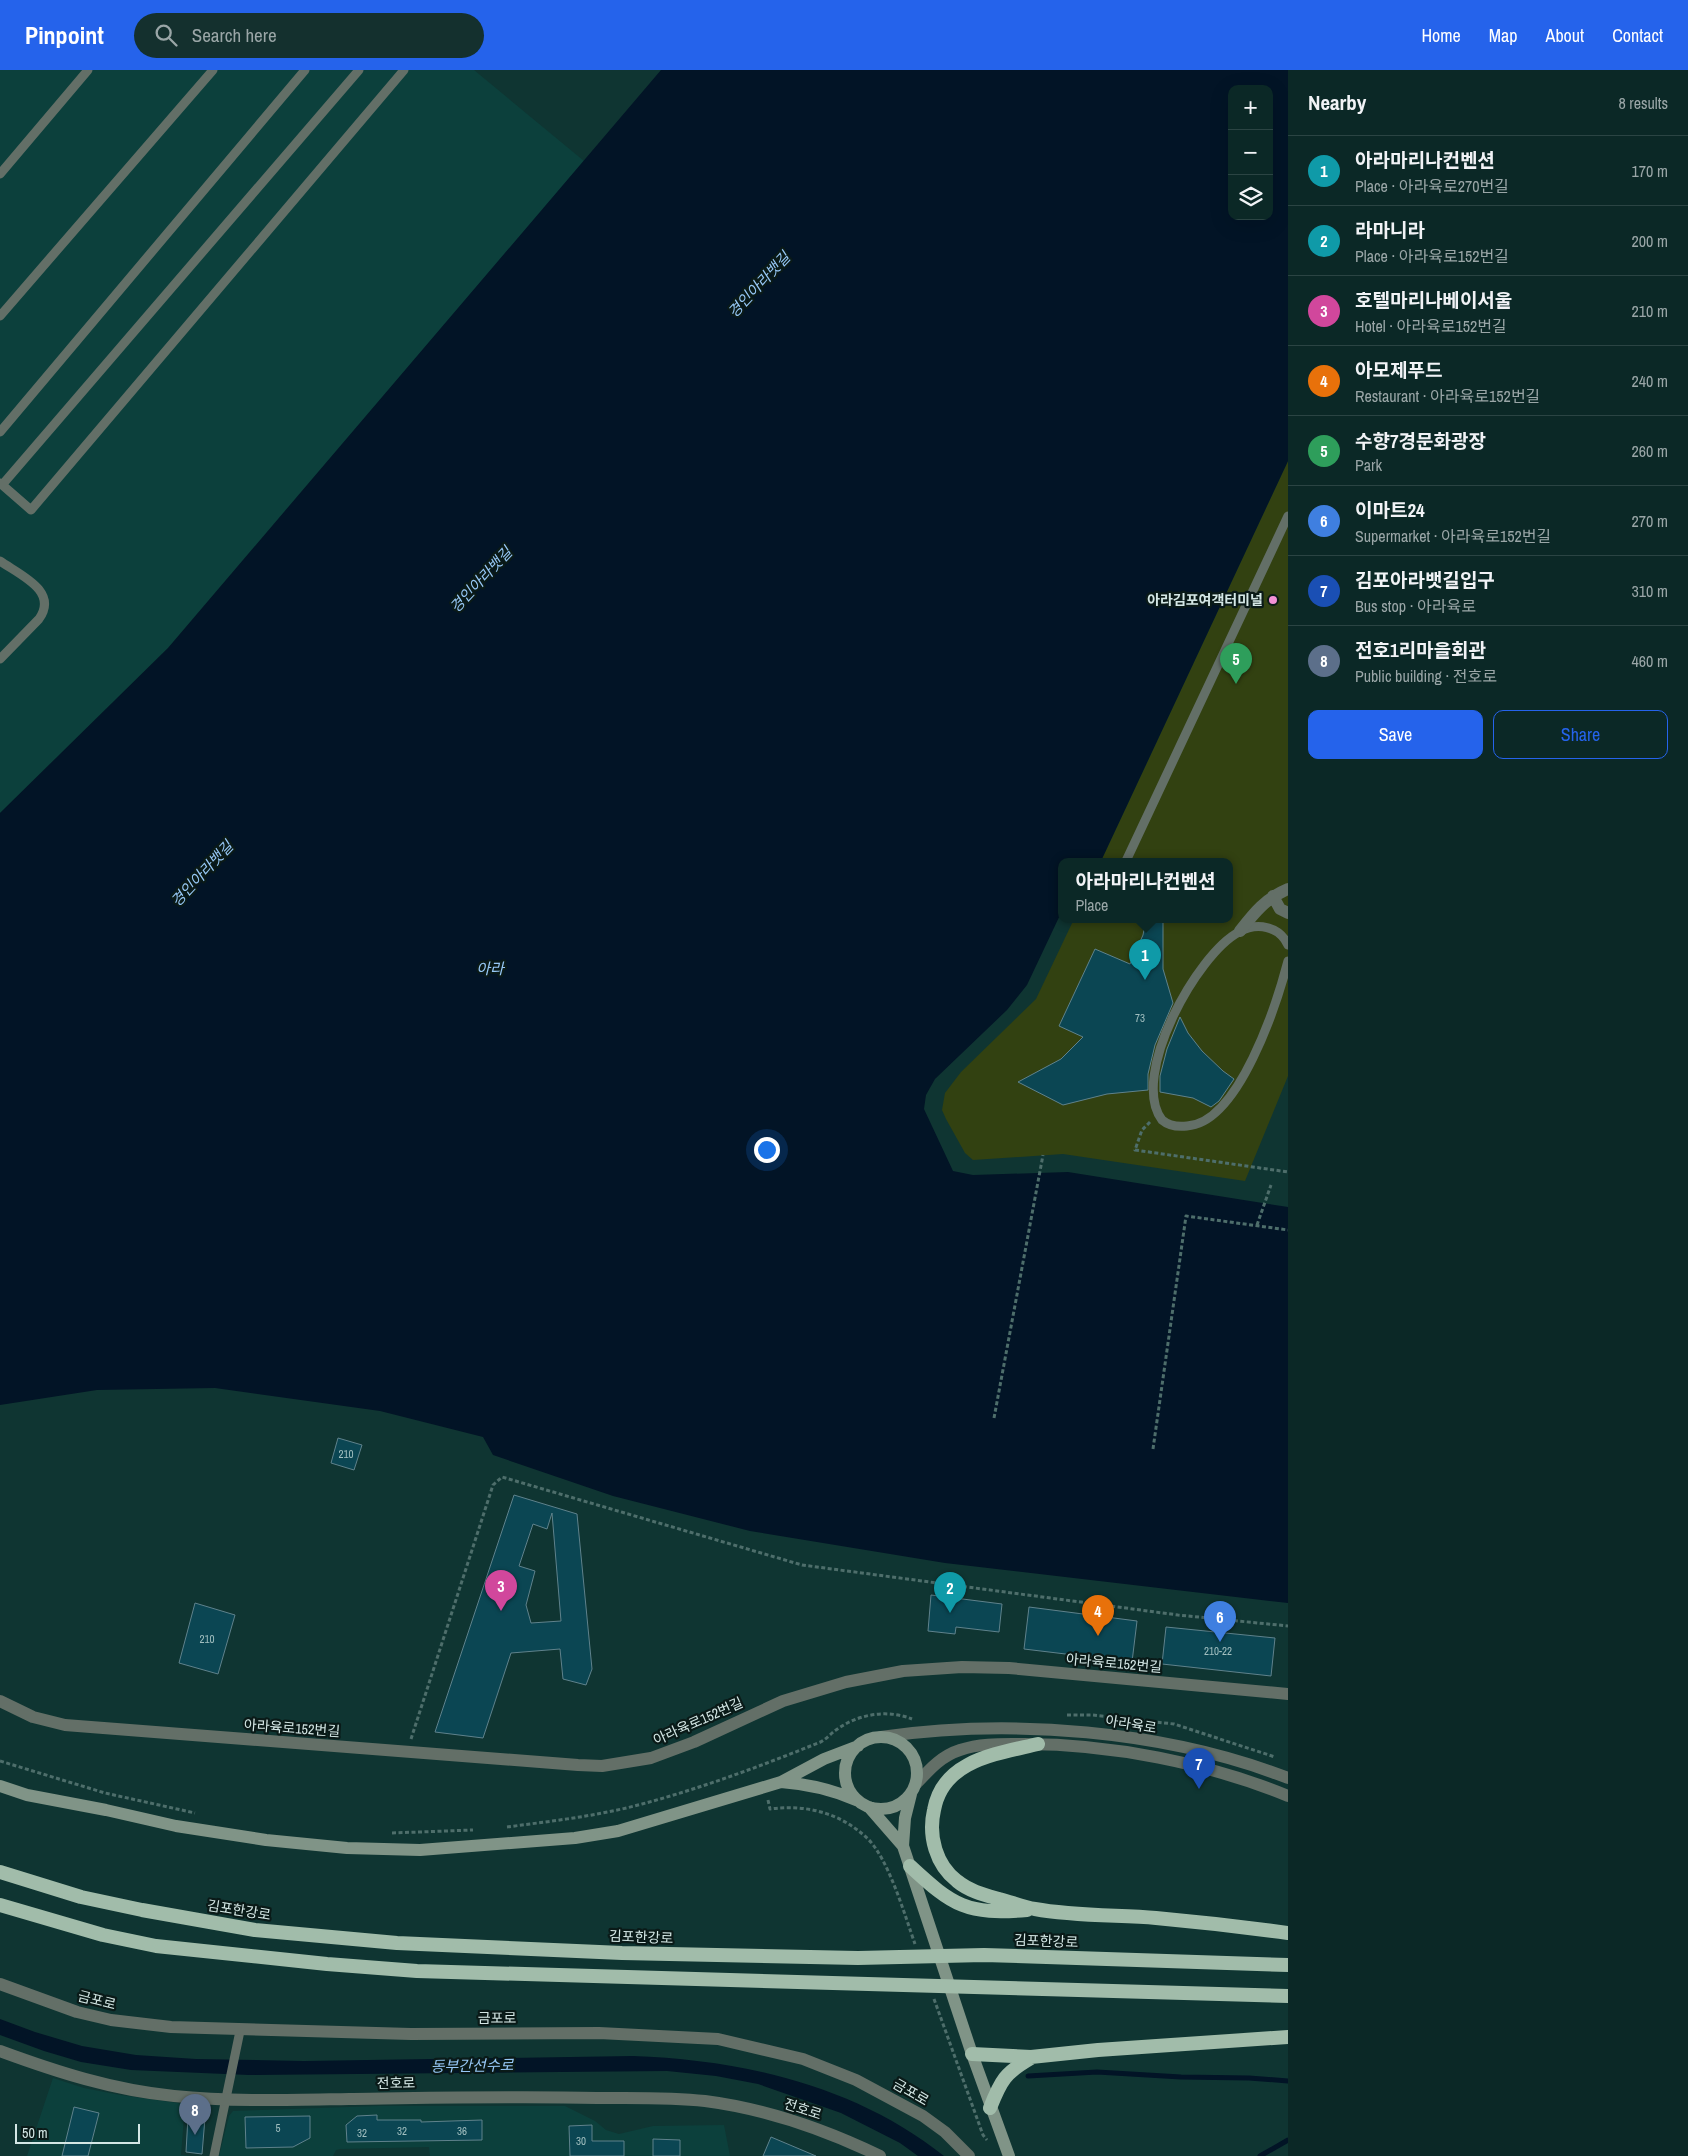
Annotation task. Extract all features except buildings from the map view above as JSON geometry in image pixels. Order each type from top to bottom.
[{"type":"highway","points":[[1035,1909],[988,1896],[958,1882],[946,1870],[938,1858],[931,1825],[938,1794],[946,1780],[961,1768],[999,1754],[1038,1744]]},
{"type":"highway","points":[[910,1866],[937,1891],[952,1901],[972,1909],[1010,1912],[1035,1909],[1156,1918],[1288,1933]]},
{"type":"highway","name":"김포한강로","points":[[0,1872],[47,1888],[142,1910],[256,1930],[397,1943],[612,1952],[858,1958],[984,1955],[1288,1965]]},
{"type":"highway","points":[[0,1905],[103,1935],[156,1946],[328,1964],[417,1971],[1288,1996]]},
{"type":"highway","points":[[972,2054],[1031,2057],[1098,2050],[1288,2037]]},
{"type":"highway","points":[[990,2108],[1004,2077],[1013,2068],[1031,2057]]},
{"type":"main road","points":[[0,1786],[27,1795],[176,1826],[266,1840],[347,1848],[420,1850],[575,1838],[618,1831],[781,1782],[824,1758],[869,1740],[881,1737],[893,1739],[904,1745],[916,1763],[917,1774],[905,1818],[904,1846],[990,2108],[1009,2156]]},
{"type":"main road","points":[[858,1746],[850,1755],[846,1767],[846,1780],[850,1791],[904,1846]]},
{"type":"main road","points":[[781,1782],[809,1784],[830,1789],[864,1804],[881,1809],[893,1807],[913,1789]]},
{"type":"street","points":[[1240,931],[1260,905],[1288,889]]},
{"type":"street","points":[[1273,896],[1280,908],[1288,913]]},
{"type":"street","name":"아라육로152번길","points":[[0,1701],[33,1717],[66,1725],[578,1765],[625,1763],[674,1751],[754,1713],[819,1690],[874,1676],[931,1668],[1008,1668],[1288,1694]]},
{"type":"street","name":"아라육로","points":[[881,1737],[965,1728],[1061,1731],[1137,1740],[1222,1756],[1288,1778]]},
{"type":"street","points":[[913,1789],[932,1766],[946,1756],[977,1745],[1038,1744],[1089,1748],[1172,1762],[1236,1777],[1288,1796]]},
{"type":"street","name":"금포로","points":[[0,1984],[77,2012],[111,2020],[171,2027],[240,2031],[411,2034],[599,2032],[718,2039],[803,2059],[856,2080],[923,2116],[951,2138],[969,2156]]},
{"type":"street","name":"전호로","points":[[0,2050],[49,2069],[116,2087],[173,2096],[521,2097],[703,2101],[750,2109],[798,2121],[880,2156]]},
{"type":"lane","points":[[0,174],[88,70]]},
{"type":"lane","points":[[0,316],[213,70]]},
{"type":"lane","points":[[0,432],[305,70]]},
{"type":"lane","points":[[359,70],[1,484],[31,510],[404,70]]},
{"type":"lane","points":[[1127,858],[1288,516]]},
{"type":"lane","points":[[0,561],[39,589],[45,596],[46,604],[44,612],[39,619],[0,659]]},
{"type":"lane","points":[[1288,945],[1282,935],[1269,927],[1261,926],[1240,931],[1227,941],[1196,976],[1177,1008],[1165,1033],[1156,1059],[1151,1086],[1152,1098],[1158,1115],[1165,1123],[1181,1127],[1191,1126],[1209,1118],[1226,1102],[1264,1037],[1279,995],[1288,961]]},
{"type":"lane","points":[[214,2156],[240,2031]]},
{"type":"path","points":[[1158,1115],[1142,1130],[1135,1150],[1288,1172]]},
{"type":"path","points":[[994,1418],[1043,1154]]},
{"type":"path","points":[[1256,1225],[1271,1184]]},
{"type":"path","points":[[1153,1449],[1186,1216],[1288,1230]]},
{"type":"path","points":[[407,1752],[493,1485],[502,1477],[802,1565],[1159,1612],[1288,1626]]},
{"type":"path","points":[[0,1761],[105,1793],[203,1814]]},
{"type":"path","points":[[502,1828],[548,1822],[642,1804],[761,1765]]},
{"type":"path","points":[[382,1833],[474,1830]]},
{"type":"shaded area","points":[[0,70],[474,70],[584,161],[168,648],[0,813]]},
{"type":"shaded area","points":[[53,2078],[84,2088],[185,2104],[181,2155],[192,2156],[27,2156]]},
{"type":"shaded area","points":[[378,2106],[565,2106],[595,2121],[606,2130],[619,2134],[653,2126],[724,2125],[730,2156],[430,2156],[429,2147],[340,2149],[336,2150],[333,2156],[219,2156],[229,2116],[233,2111]]},
{"type":"green space","points":[[1288,461],[1288,1076],[1245,1181],[1063,1154],[973,1160],[965,1153],[942,1110],[945,1093],[961,1072],[1036,999],[1072,923],[1233,923],[1233,858],[1102,858]]},
{"type":"water","name":"아라","points":[[661,70],[1288,70],[1288,461],[1102,858],[1058,858],[1058,919],[1027,985],[1007,1010],[935,1079],[926,1095],[924,1109],[953,1171],[973,1175],[1068,1172],[1288,1207],[1288,1603],[945,1563],[750,1531],[613,1496],[493,1455],[483,1437],[380,1411],[215,1388],[97,1390],[0,1405],[0,813],[168,648]]},
{"type":"water","name":"동부간선수로","points":[[0,2019],[82,2046],[136,2055],[196,2059],[304,2061],[633,2056],[716,2063],[797,2081],[836,2095],[874,2111],[910,2132],[944,2156],[918,2156],[900,2143],[841,2113],[758,2084],[716,2076],[667,2071],[249,2075],[131,2070],[81,2062],[0,2035]]},
{"type":"waterway","points":[[1028,2076],[1097,2072],[1288,2081]]},
{"type":"waterway","points":[[1260,2156],[1288,2140]]},
{"type":"place","name":"아라김포여객터미널","points":[[1273,600]]},
{"type":"place","name":"수향7경문화광장","points":[[1236,684]]},
{"type":"place","name":"아라마리나컨벤션","points":[[1145,980]]},
{"type":"place","name":"호텔마리나베이서울","points":[[501,1611]]},
{"type":"place","name":"라마니라","points":[[950,1613]]},
{"type":"place","name":"아모제푸드","points":[[1098,1636]]},
{"type":"place","name":"이마트24","points":[[1220,1642]]},
{"type":"place","name":"김포아라뱃길입구","points":[[1199,1789]]},
{"type":"place","name":"전호1리마을회관","points":[[195,2135]]},
{"type":"water label","name":"경인아라뱃길","points":[[759,285]]},
{"type":"water label","name":"경인아라뱃길","points":[[481,580]]},
{"type":"water label","name":"경인아라뱃길","points":[[202,874]]}]
